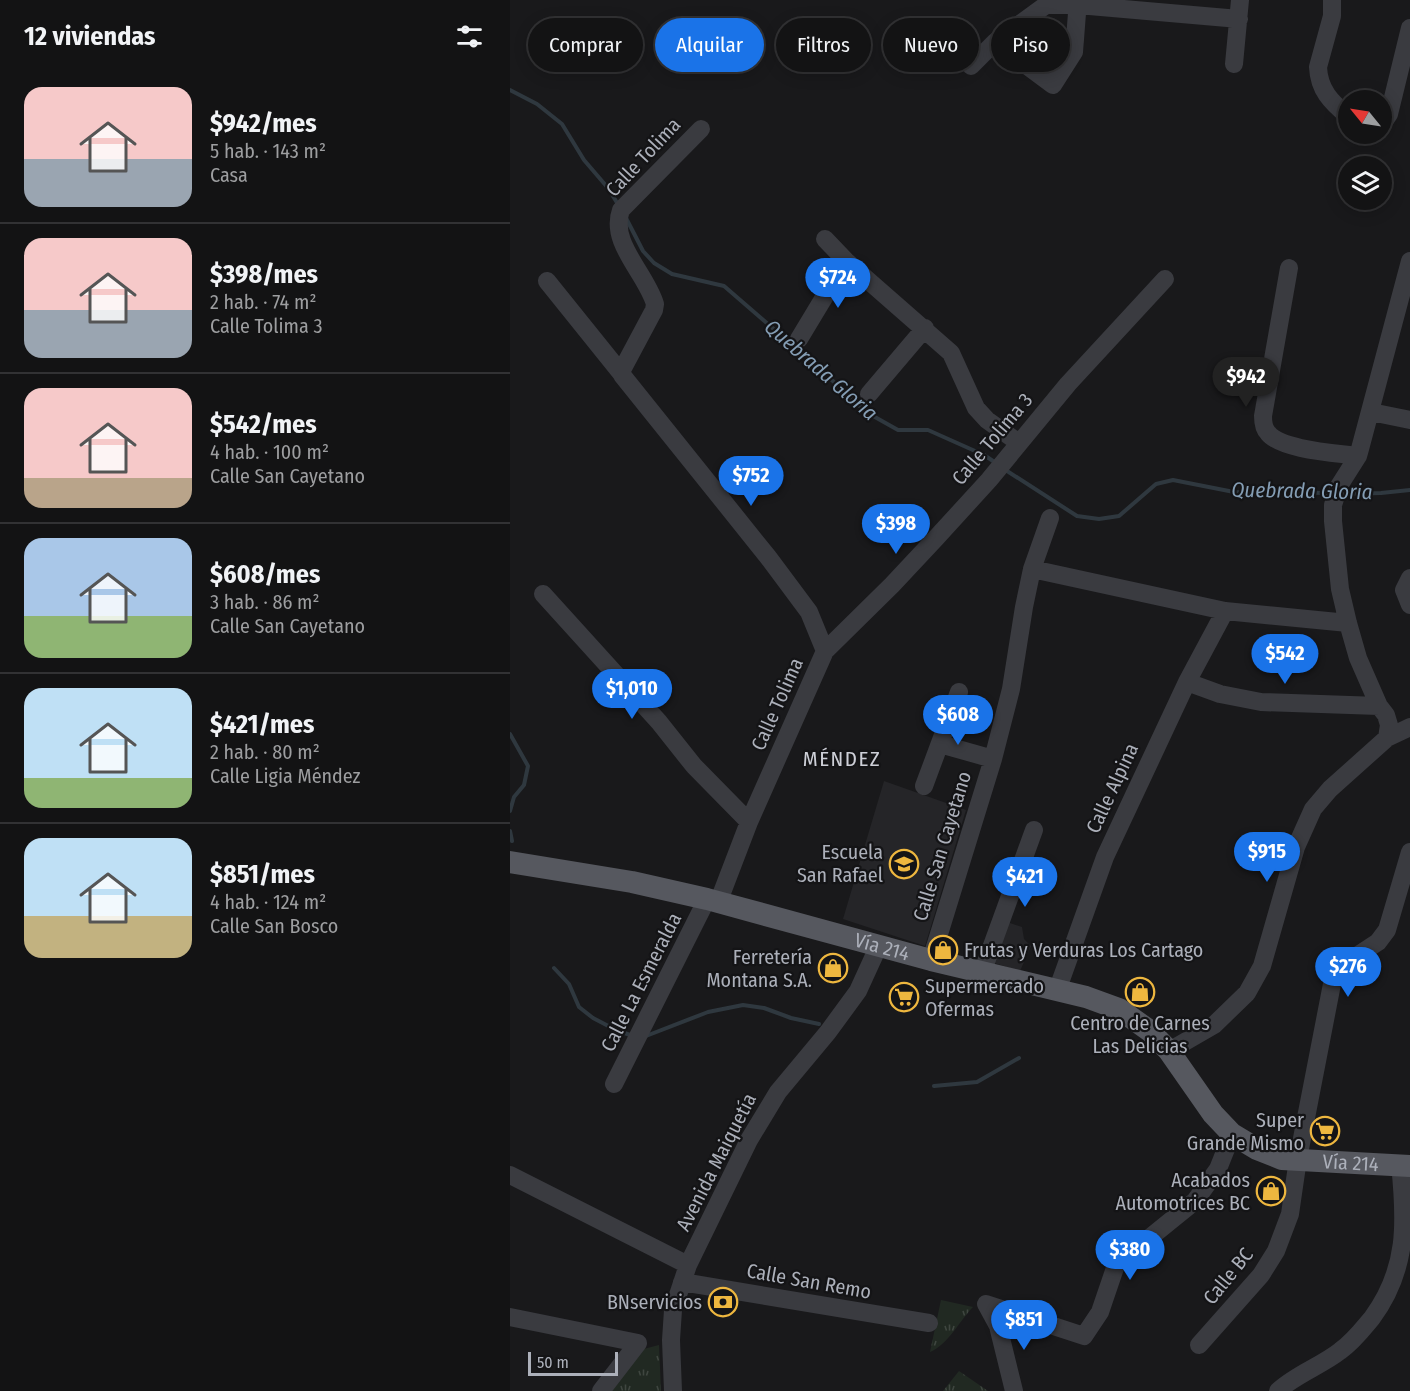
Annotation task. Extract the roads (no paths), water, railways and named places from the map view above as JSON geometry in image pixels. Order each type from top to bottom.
[{"type":"main road","name":"Vía 214","points":[[510,862],[632,882],[1057,992],[1086,997],[1119,1009],[1150,1031],[1169,1051],[1213,1114],[1232,1134],[1257,1149],[1282,1159],[1407,1165]]},
{"type":"street","points":[[1234,63],[1240,0]]},
{"type":"street","points":[[1332,0],[1332,16],[1318,67],[1318,75],[1321,87],[1331,103],[1338,108]]},
{"type":"street","points":[[1028,18],[1046,5],[1078,2],[1239,19]]},
{"type":"street","points":[[1070,58],[1074,52],[1078,2]]},
{"type":"street","points":[[1392,94],[1410,28]]},
{"type":"street","points":[[979,58],[991,45]]},
{"type":"street","points":[[1035,72],[1053,85],[1061,72]]},
{"type":"street","name":"Calle Tolima","points":[[702,129],[621,210],[618,219],[619,233],[655,304],[621,373],[809,612],[825,651],[712,901]]},
{"type":"street","points":[[825,239],[846,261],[951,353],[976,408],[1014,449]]},
{"type":"street","points":[[799,339],[846,261]]},
{"type":"street","points":[[1387,738],[1389,725],[1386,715],[1379,706],[1358,658],[1348,623],[1340,589],[1333,521],[1339,486],[1358,456],[1371,412],[1402,329],[1410,261]]},
{"type":"street","points":[[1289,268],[1263,416],[1264,424],[1268,433],[1276,440],[1358,456]]},
{"type":"street","name":"Calle Tolima 3","points":[[825,651],[892,585],[989,480],[1068,384],[1166,279]]},
{"type":"street","points":[[547,281],[621,373]]},
{"type":"street","points":[[869,394],[925,328]]},
{"type":"street","points":[[1371,412],[1410,420]]},
{"type":"street","name":"Calle San Cayetano","points":[[931,960],[993,759],[1011,689],[1032,569],[1050,518]]},
{"type":"street","points":[[1032,569],[1225,611],[1348,623]]},
{"type":"street","points":[[1410,578],[1404,590],[1410,606]]},
{"type":"street","points":[[543,594],[659,722],[694,766],[749,822]]},
{"type":"street","name":"Calle Alpina","points":[[1057,992],[1105,857],[1187,682],[1225,611]]},
{"type":"street","points":[[1187,682],[1220,694],[1261,702],[1379,706]]},
{"type":"street","points":[[924,786],[959,693]]},
{"type":"street","points":[[1169,1051],[1214,1025],[1247,993],[1262,966],[1296,847],[1313,809],[1330,789],[1387,738],[1410,727]]},
{"type":"street","points":[[940,744],[993,759]]},
{"type":"street","points":[[982,973],[1034,830]]},
{"type":"street","name":"Calle BC","points":[[1199,1345],[1261,1275],[1276,1251],[1290,1214],[1298,1159],[1332,984],[1343,965],[1378,942],[1387,930],[1410,852]]},
{"type":"street","name":"Calle La Esmeralda","points":[[614,1084],[712,901]]},
{"type":"street","name":"Avenida Maiquetía","points":[[673,1391],[673,1310],[685,1274],[749,1140],[778,1092],[828,1032],[858,991],[879,945]]},
{"type":"street","points":[[1014,1391],[998,1326],[986,1304],[1084,1336],[1100,1312],[1116,1265],[1195,1201],[1218,1169],[1232,1134]]},
{"type":"street","points":[[1278,1391],[1347,1346],[1360,1333],[1389,1290],[1399,1268],[1407,1165]]},
{"type":"street","name":"Calle San Remo","points":[[510,1175],[685,1274],[930,1323]]},
{"type":"street","points":[[510,1317],[638,1343],[601,1391]]},
{"type":"waterway","name":"Quebrada Gloria","points":[[510,90],[537,104],[562,124],[584,160],[608,188],[619,206]]},
{"type":"waterway","name":"Quebrada Gloria","points":[[626,218],[643,251],[654,263],[672,274],[724,286],[866,412],[898,430],[928,430],[984,455],[996,463]]},
{"type":"waterway","name":"Quebrada Gloria","points":[[1004,469],[1077,516],[1099,519],[1119,516],[1156,484],[1173,480],[1234,492],[1332,493]]},
{"type":"waterway","name":"Quebrada Gloria","points":[[1342,494],[1410,490]]},
{"type":"waterway","points":[[510,734],[528,766],[524,785],[514,797],[510,811]]},
{"type":"waterway","points":[[510,831],[512,841]]},
{"type":"waterway","points":[[554,968],[569,984],[579,1007],[593,1018],[633,1036]]},
{"type":"waterway","points":[[646,1036],[708,1012],[743,1005],[764,1008],[791,1018],[819,1024]]},
{"type":"waterway","points":[[934,1086],[977,1082],[1019,1058]]},
{"type":"place","name":"Escuela San Rafael","points":[[904,864]]},
{"type":"place","name":"Frutas y Verduras Los Cartago","points":[[943,950]]},
{"type":"place","name":"Ferretería Montana S.A.","points":[[833,968]]},
{"type":"place","name":"Centro de Carnes Las Delicias","points":[[1140,992]]},
{"type":"place","name":"Supermercado Ofermas","points":[[904,997]]},
{"type":"place","name":"Super Grande Mismo","points":[[1325,1131]]},
{"type":"place","name":"Acabados Automotrices BC","points":[[1271,1191]]},
{"type":"place","name":"BNservicios","points":[[723,1302]]},
{"type":"district","name":"MÉNDEZ","points":[[842,759]]}]
